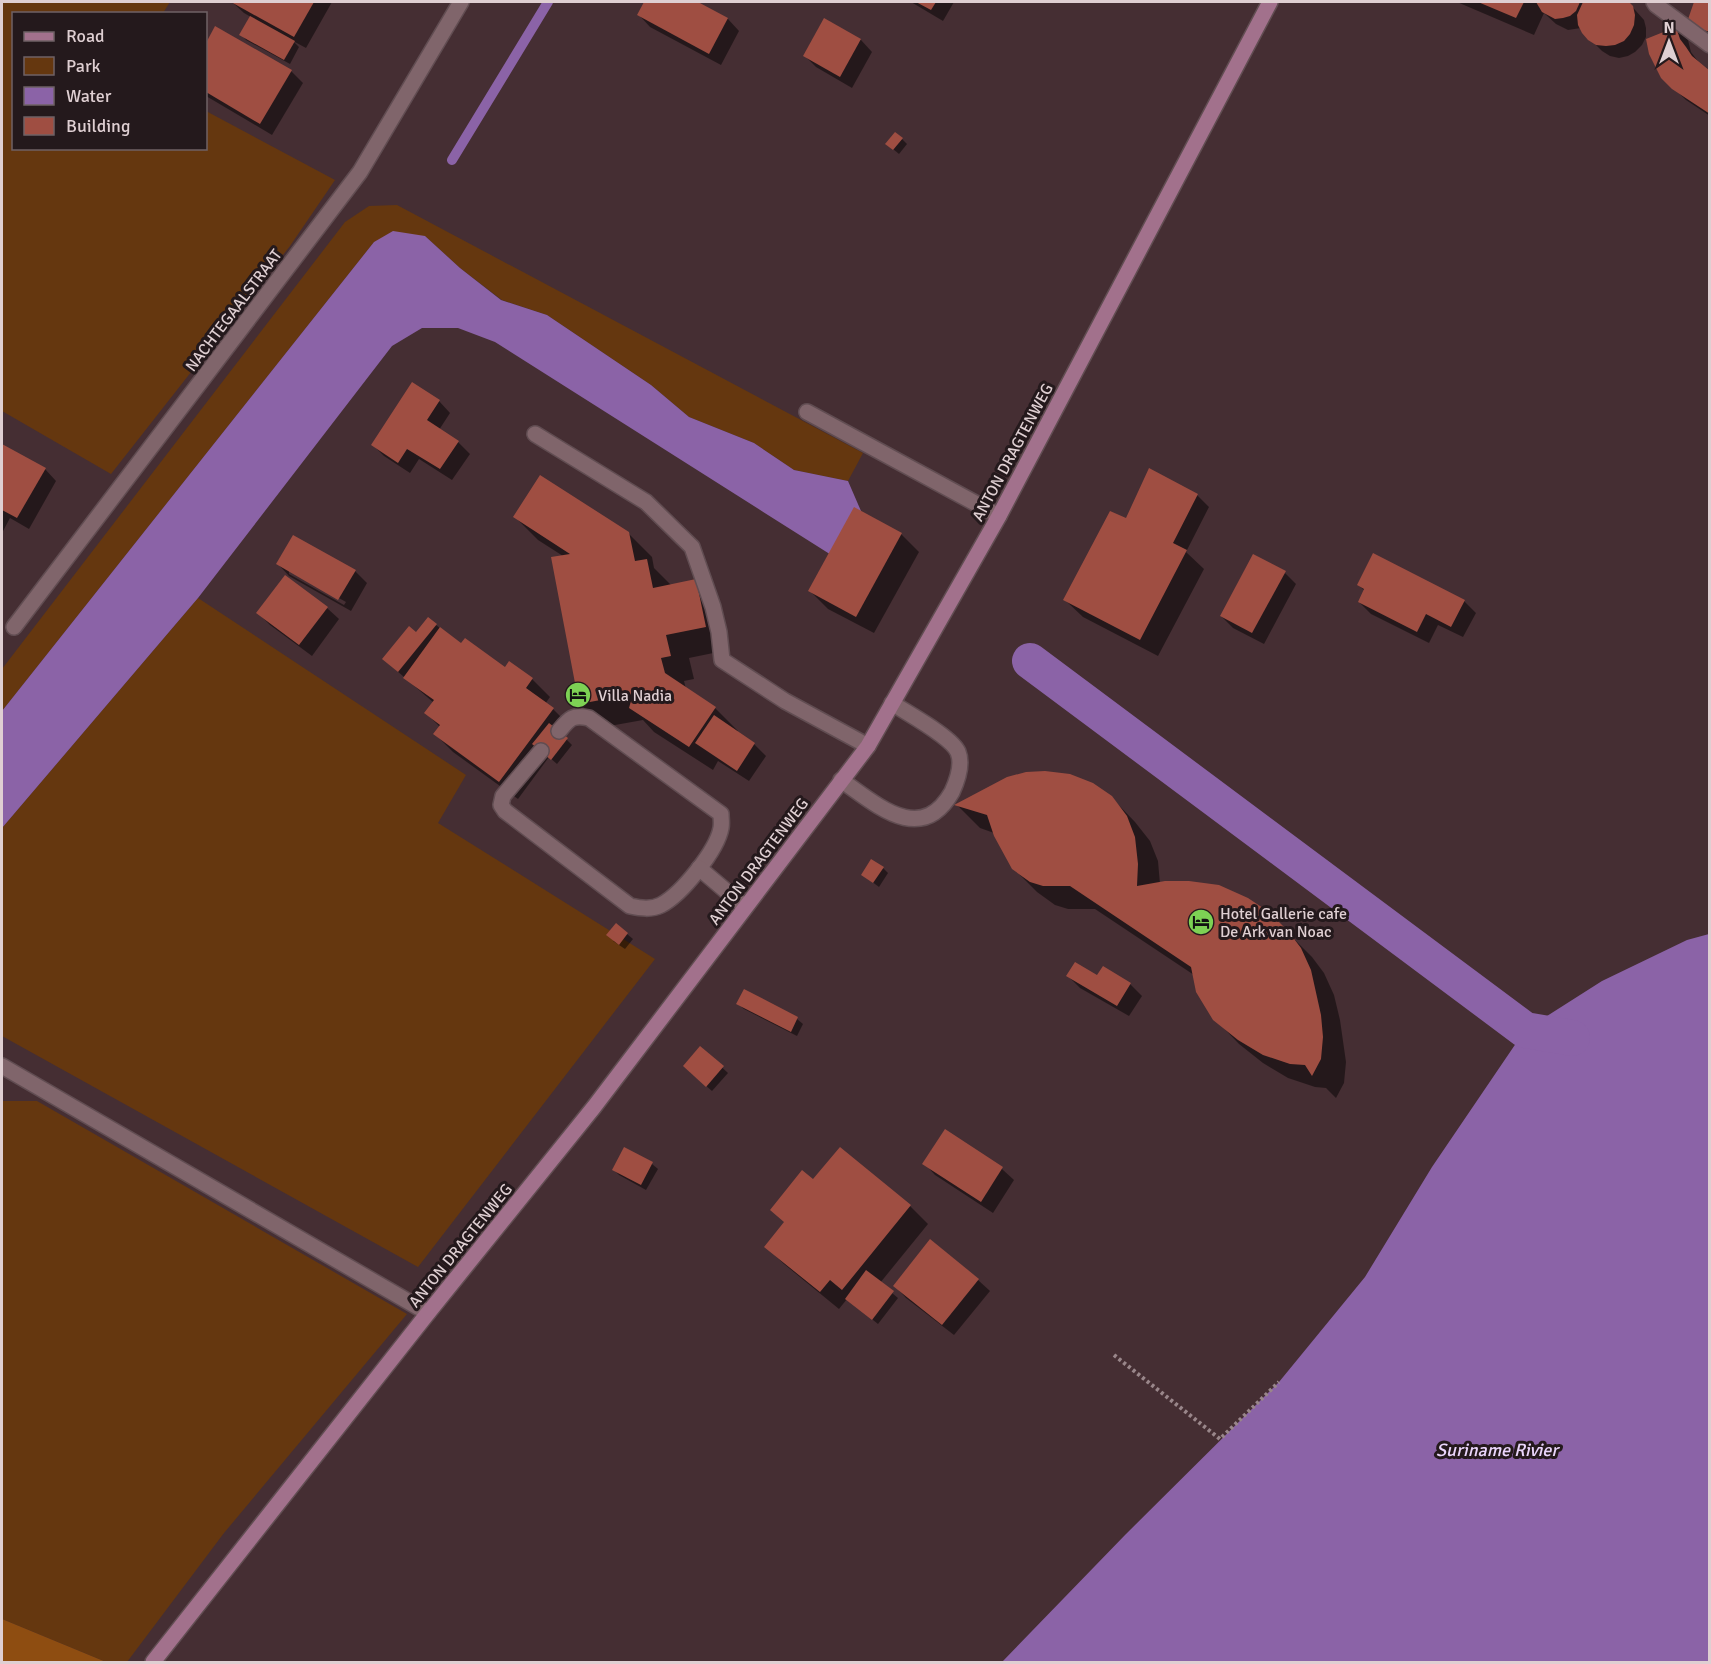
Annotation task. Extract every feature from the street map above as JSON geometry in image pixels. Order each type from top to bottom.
[{"type":"main road","name":"ANTON DRAGTENWEG","points":[[153,1662],[428,1312],[594,1107],[868,746],[999,516],[1270,2]]},
{"type":"street","name":"NACHTEGAALSTRAAT","points":[[14,627],[360,172],[461,2]]},
{"type":"street","points":[[1654,2],[1710,45]]},
{"type":"street","points":[[807,412],[999,516]]},
{"type":"street","points":[[534,434],[646,502],[692,547],[713,607],[722,660],[785,701],[868,746]]},
{"type":"street","points":[[841,780],[880,807],[911,820],[936,813],[945,803],[955,785],[960,767],[958,752],[948,740],[892,703]]},
{"type":"street","points":[[541,751],[503,796],[501,805],[506,812],[630,906],[646,909],[661,905],[686,885],[719,836],[722,825],[721,814],[589,718],[579,716],[570,719],[559,730]]},
{"type":"street","points":[[699,868],[745,907]]},
{"type":"street","points":[[2,1066],[428,1312]]},
{"type":"path","points":[[1114,1355],[1220,1439],[1279,1382]]},
{"type":"green space","points":[[2,2],[170,2],[164,12],[12,12],[12,150],[207,150],[207,112],[335,180],[290,246],[111,474],[2,411]]},
{"type":"green space","points":[[397,205],[863,453],[848,481],[794,470],[754,443],[689,417],[651,385],[547,315],[502,300],[460,268],[425,236],[374,242],[2,711],[2,669],[345,222],[369,206]]},
{"type":"green space","points":[[198,598],[466,775],[438,823],[655,959],[418,1267],[2,1036],[2,828]]},
{"type":"green space","points":[[2,1101],[37,1101],[407,1314],[224,1533],[127,1662],[106,1662],[2,1619]]},
{"type":"shaded area","points":[[2,1619],[106,1662],[2,1662]]},
{"type":"water","points":[[393,231],[425,236],[460,268],[501,300],[547,315],[651,385],[689,417],[754,443],[794,470],[848,481],[861,511],[836,558],[495,342],[458,328],[422,328],[392,346],[198,598],[2,828],[2,711],[374,242]]},
{"type":"water","name":"Suriname Rivier","points":[[1709,934],[1709,1662],[1002,1662],[1126,1534],[1279,1382],[1365,1277],[1432,1167],[1525,1030],[1602,981],[1687,940]]},
{"type":"building","points":[[231,2],[314,2],[294,37]]},
{"type":"building","points":[[644,2],[698,2],[728,18],[709,54],[637,15]]},
{"type":"building","points":[[916,2],[936,2],[931,10]]},
{"type":"building","points":[[1478,2],[1524,2],[1516,18]]},
{"type":"building","points":[[1536,2],[1580,2],[1576,11],[1570,16],[1555,19],[1542,12]]},
{"type":"building","points":[[1583,2],[1629,2],[1633,6],[1635,15],[1630,34],[1624,41],[1615,45],[1596,45],[1588,40],[1578,25],[1577,15]]},
{"type":"building","points":[[1694,2],[1710,2],[1710,32],[1686,25]]},
{"type":"building","points":[[250,16],[295,41],[284,60],[239,35]]},
{"type":"building","points":[[824,18],[861,39],[840,77],[803,56]]},
{"type":"building","points":[[215,26],[292,70],[260,124],[207,93],[207,41]]},
{"type":"building","points":[[1676,27],[1680,39],[1692,56],[1710,71],[1710,114],[1672,89],[1661,78],[1649,54],[1646,39]]},
{"type":"building","points":[[895,132],[903,138],[893,150],[885,144]]},
{"type":"building","points":[[412,382],[440,400],[427,420],[459,441],[440,469],[407,449],[398,463],[371,445]]},
{"type":"building","points":[[2,444],[46,468],[17,518],[2,510]]},
{"type":"building","points":[[1149,468],[1198,494],[1173,543],[1187,550],[1140,640],[1063,600],[1110,511],[1126,518]]},
{"type":"building","points":[[540,475],[629,532],[635,561],[647,559],[653,588],[696,579],[706,627],[666,635],[671,656],[661,658],[665,673],[716,707],[689,747],[629,708],[633,694],[579,704],[551,557],[570,554],[513,517]]},
{"type":"building","points":[[854,507],[902,533],[856,617],[808,591]]},
{"type":"building","points":[[293,535],[356,570],[338,600],[276,564]]},
{"type":"building","points":[[1373,553],[1465,600],[1451,627],[1426,614],[1417,632],[1358,602],[1364,589],[1357,585]]},
{"type":"building","points":[[1253,554],[1286,571],[1252,633],[1220,616]]},
{"type":"building","points":[[285,575],[328,607],[299,645],[256,613]]},
{"type":"building","points":[[428,617],[437,624],[398,672],[382,659],[409,626],[416,632]]},
{"type":"building","points":[[440,627],[461,643],[465,638],[505,667],[509,661],[533,678],[526,688],[554,708],[499,782],[433,734],[440,725],[424,713],[434,700],[403,678]]},
{"type":"building","points":[[714,715],[755,743],[737,771],[695,743]]},
{"type":"building","points":[[549,723],[568,738],[551,760],[532,744]]},
{"type":"building","name":"Hotel Gallerie cafe De Ark van Noac","points":[[1045,771],[1070,774],[1093,783],[1112,796],[1127,816],[1135,837],[1138,864],[1137,886],[1165,881],[1219,885],[1248,898],[1269,912],[1288,931],[1301,948],[1311,970],[1321,1015],[1323,1037],[1321,1059],[1312,1076],[1305,1065],[1290,1064],[1263,1055],[1238,1040],[1213,1020],[1196,992],[1191,967],[1070,886],[1043,886],[1030,882],[1012,869],[994,836],[987,815],[954,805],[1007,777],[1026,772]]},
{"type":"building","points":[[871,859],[884,867],[873,883],[861,875]]},
{"type":"building","points":[[616,923],[628,933],[619,945],[606,935]]},
{"type":"building","points":[[1075,962],[1097,975],[1103,966],[1131,983],[1117,1006],[1066,976]]},
{"type":"building","points":[[744,989],[798,1017],[791,1032],[736,1004]]},
{"type":"building","points":[[700,1046],[724,1066],[706,1087],[683,1066]]},
{"type":"building","points":[[945,1129],[1003,1167],[981,1202],[922,1164]]},
{"type":"building","points":[[624,1147],[653,1162],[641,1185],[612,1170]]},
{"type":"building","points":[[840,1147],[911,1205],[842,1290],[830,1280],[820,1292],[764,1247],[784,1222],[770,1210],[802,1170],[813,1179]]},
{"type":"building","points":[[930,1239],[979,1279],[942,1325],[893,1286]]},
{"type":"building","points":[[866,1270],[894,1291],[872,1320],[845,1299]]},
{"type":"waterway","points":[[452,160],[548,2]]},
{"type":"waterway","points":[[1030,661],[1525,1030],[1572,1038]]},
{"type":"place","name":"Villa Nadia","points":[[578,695]]},
{"type":"place","name":"Hotel Gallerie cafe De Ark van Noac","points":[[1201,922]]}]
